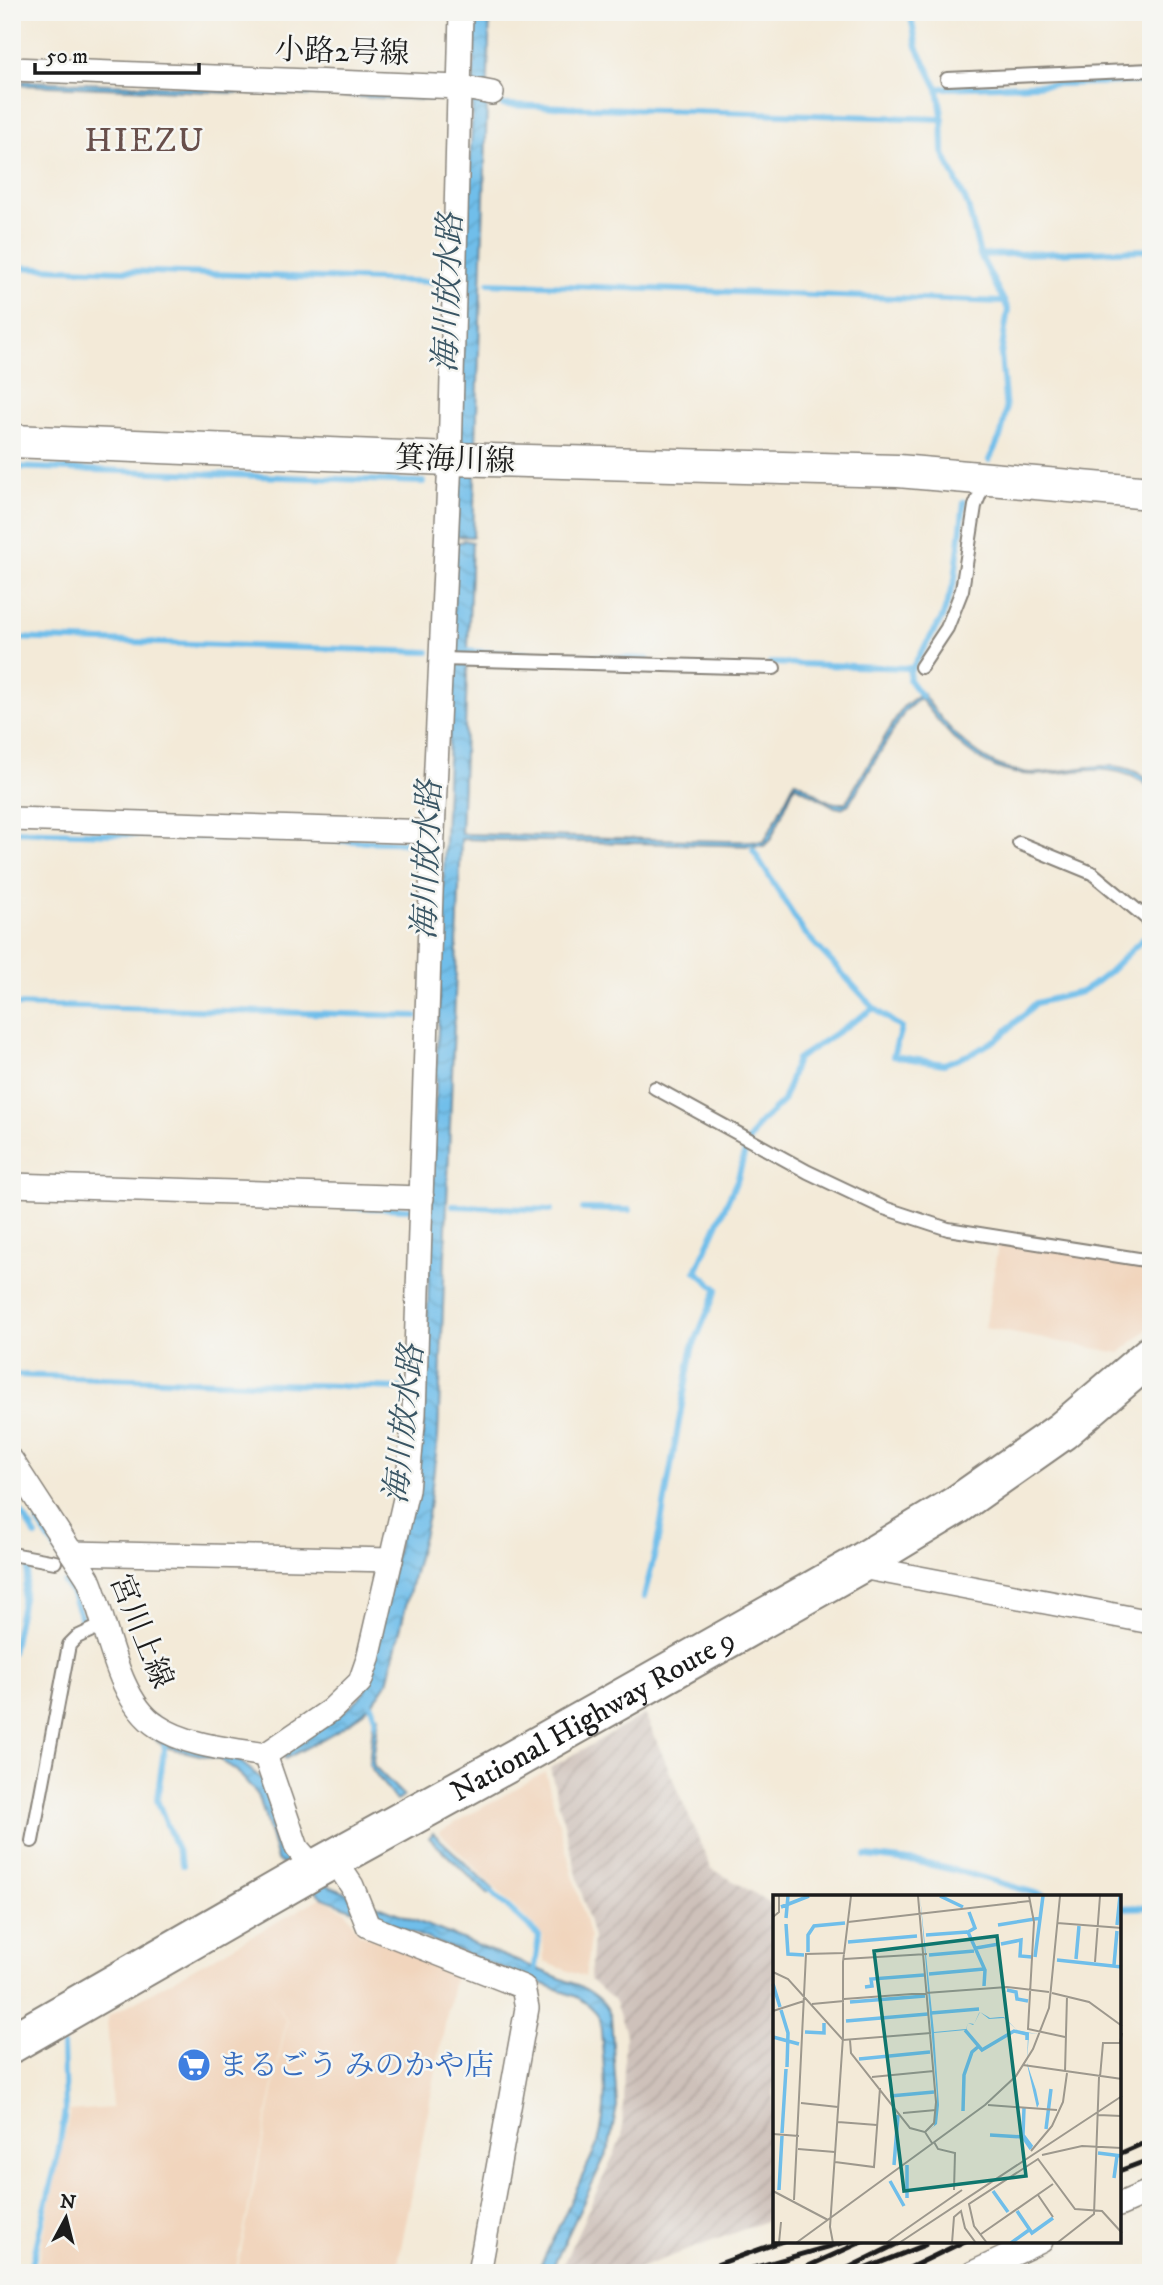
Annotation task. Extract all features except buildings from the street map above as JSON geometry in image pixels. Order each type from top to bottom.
[{"type":"highway","name":"National Highway Route 9","points":[[12,2043],[856,1566],[957,1505],[1062,1431],[1151,1355]]},
{"type":"street","points":[[461,12],[464,88],[433,832],[413,1427],[407,1490],[360,1682],[331,1710],[265,1755],[297,1848],[325,1864],[352,1886],[368,1926],[523,1987],[527,2008],[479,2273]]},
{"type":"street","name":"小路2号線","points":[[12,69],[464,88],[492,93]]},
{"type":"street","name":"箕海川線","points":[[12,441],[450,459],[898,471],[1151,493]]},
{"type":"street","points":[[12,819],[433,832]]},
{"type":"street","points":[[12,1185],[422,1198]]},
{"type":"street","name":"宮川上線","points":[[12,1461],[64,1557],[88,1578],[130,1697],[137,1709],[157,1727],[194,1742],[265,1755]]},
{"type":"street","points":[[64,1557],[391,1560]]},
{"type":"street","points":[[856,1566],[1151,1622]]},
{"type":"street","points":[[1121,2204],[1151,2191]]},
{"type":"street","points":[[973,2273],[1037,2243]]},
{"type":"lane","points":[[947,79],[1151,70]]},
{"type":"lane","points":[[920,667],[947,628],[962,590],[975,506],[986,478]]},
{"type":"lane","points":[[441,659],[774,668]]},
{"type":"lane","points":[[1019,843],[1092,873],[1151,922]]},
{"type":"lane","points":[[655,1088],[808,1172],[884,1208],[948,1228],[1151,1261]]},
{"type":"lane","points":[[12,1554],[64,1557]]},
{"type":"lane","points":[[32,1841],[69,1645],[77,1637],[105,1624]]},
{"type":"shaded area","points":[[999,1239],[1151,1265],[1151,1326],[1120,1353],[985,1328]]},
{"type":"shaded area","points":[[645,1714],[711,1868],[773,1904],[773,2218],[626,2273],[559,2273],[622,2137],[625,2030],[614,2000],[590,1980],[593,1938],[550,1768]]},
{"type":"shaded area","points":[[545,1772],[590,1938],[585,1977],[544,1962],[543,1935],[439,1832]]},
{"type":"shaded area","points":[[320,1898],[346,1911],[360,1934],[456,1969],[396,2273],[237,2273],[287,2021],[264,1982],[286,2021],[235,2273],[36,2273],[70,2111],[112,2108],[107,2017]]},
{"type":"water","points":[[476,12],[490,12],[473,537],[456,536]]},
{"type":"water","points":[[23,81],[432,95],[432,100],[23,85]]},
{"type":"water","points":[[456,542],[472,542],[461,834],[764,842],[795,781],[826,800],[846,802],[903,707],[922,693],[958,737],[987,760],[1022,772],[1042,773],[1099,766],[1126,768],[1151,783],[1151,788],[1132,776],[1114,771],[1035,775],[995,767],[962,746],[920,698],[905,711],[849,804],[841,808],[835,807],[795,785],[771,839],[764,846],[461,839],[438,1438],[428,1516],[387,1683],[367,1708],[342,1728],[285,1759],[280,1750],[347,1710],[365,1691],[423,1433]]},
{"type":"water","points":[[125,1702],[236,1758],[267,1783],[290,1855],[331,1887],[582,1987],[603,2003],[611,2017],[617,2106],[609,2148],[550,2273],[537,2273],[598,2143],[602,2127],[605,2081],[598,2014],[577,1997],[323,1898],[277,1860],[260,1800],[236,1770],[218,1759],[169,1748],[127,1716],[121,1705]]},
{"type":"water","points":[[374,1715],[379,1716],[374,1766],[404,1796],[396,1801],[369,1765]]},
{"type":"water","points":[[433,1833],[493,1889],[488,1894],[429,1838]]},
{"type":"waterway","points":[[910,12],[917,47],[938,89],[943,152],[968,206],[980,255],[1008,309],[1001,355],[1006,411],[1001,435],[989,460]]},
{"type":"waterway","points":[[942,88],[1151,81]]},
{"type":"waterway","points":[[503,105],[943,119]]},
{"type":"waterway","points":[[980,255],[1151,250]]},
{"type":"waterway","name":"海川放水路","points":[[12,267],[436,282]]},
{"type":"waterway","points":[[489,283],[1003,302]]},
{"type":"waterway","points":[[12,467],[423,482]]},
{"type":"waterway","points":[[921,696],[909,680],[910,671],[942,618],[955,580],[964,502]]},
{"type":"waterway","points":[[12,638],[428,652]]},
{"type":"waterway","points":[[459,651],[647,659]]},
{"type":"waterway","points":[[770,663],[908,668]]},
{"type":"waterway","name":"海川放水路","points":[[12,831],[422,843]]},
{"type":"waterway","points":[[753,850],[803,931],[874,1008],[901,1028],[893,1056],[944,1064],[973,1053],[999,1038],[1036,1003],[1081,992],[1091,986],[1151,931]]},
{"type":"waterway","points":[[12,1005],[416,1016]]},
{"type":"waterway","points":[[644,1597],[657,1545],[692,1349],[717,1289],[696,1271],[738,1178],[747,1144],[759,1124],[783,1101],[797,1059],[874,1008]]},
{"type":"waterway","points":[[453,1206],[551,1210]]},
{"type":"waterway","points":[[346,1207],[412,1209]]},
{"type":"waterway","points":[[583,1209],[630,1210]]},
{"type":"waterway","name":"海川放水路","points":[[12,1375],[400,1388]]},
{"type":"waterway","points":[[12,1499],[36,1536]]},
{"type":"waterway","points":[[38,1522],[76,1581],[84,1600]]},
{"type":"waterway","points":[[12,1652],[30,1564]]},
{"type":"waterway","points":[[64,1583],[71,1592],[82,1620]]},
{"type":"waterway","points":[[368,1699],[376,1717],[375,1723]]},
{"type":"waterway","points":[[165,1743],[157,1800],[183,1865]]},
{"type":"waterway","points":[[866,1856],[918,1862],[1042,1895]]},
{"type":"waterway","points":[[486,1887],[539,1936],[534,1974]]},
{"type":"waterway","points":[[1121,1908],[1151,1907]]},
{"type":"waterway","points":[[30,2273],[58,2155],[65,2110],[63,2046]]},
{"type":"railway","points":[[1121,2153],[1151,2140]]},
{"type":"railway","points":[[1121,2170],[1151,2159]]},
{"type":"railway","points":[[694,2273],[777,2243]]},
{"type":"railway","points":[[735,2273],[842,2243]]},
{"type":"railway","points":[[793,2273],[860,2243]]},
{"type":"railway","points":[[838,2273],[899,2243]]},
{"type":"railway","points":[[899,2273],[961,2243]]},
{"type":"railway","points":[[854,2273],[925,2245]]},
{"type":"place","name":"まるごう みのかや店","points":[[194,2065]]},
{"type":"district","name":"HIEZU","points":[[145,139]]}]
